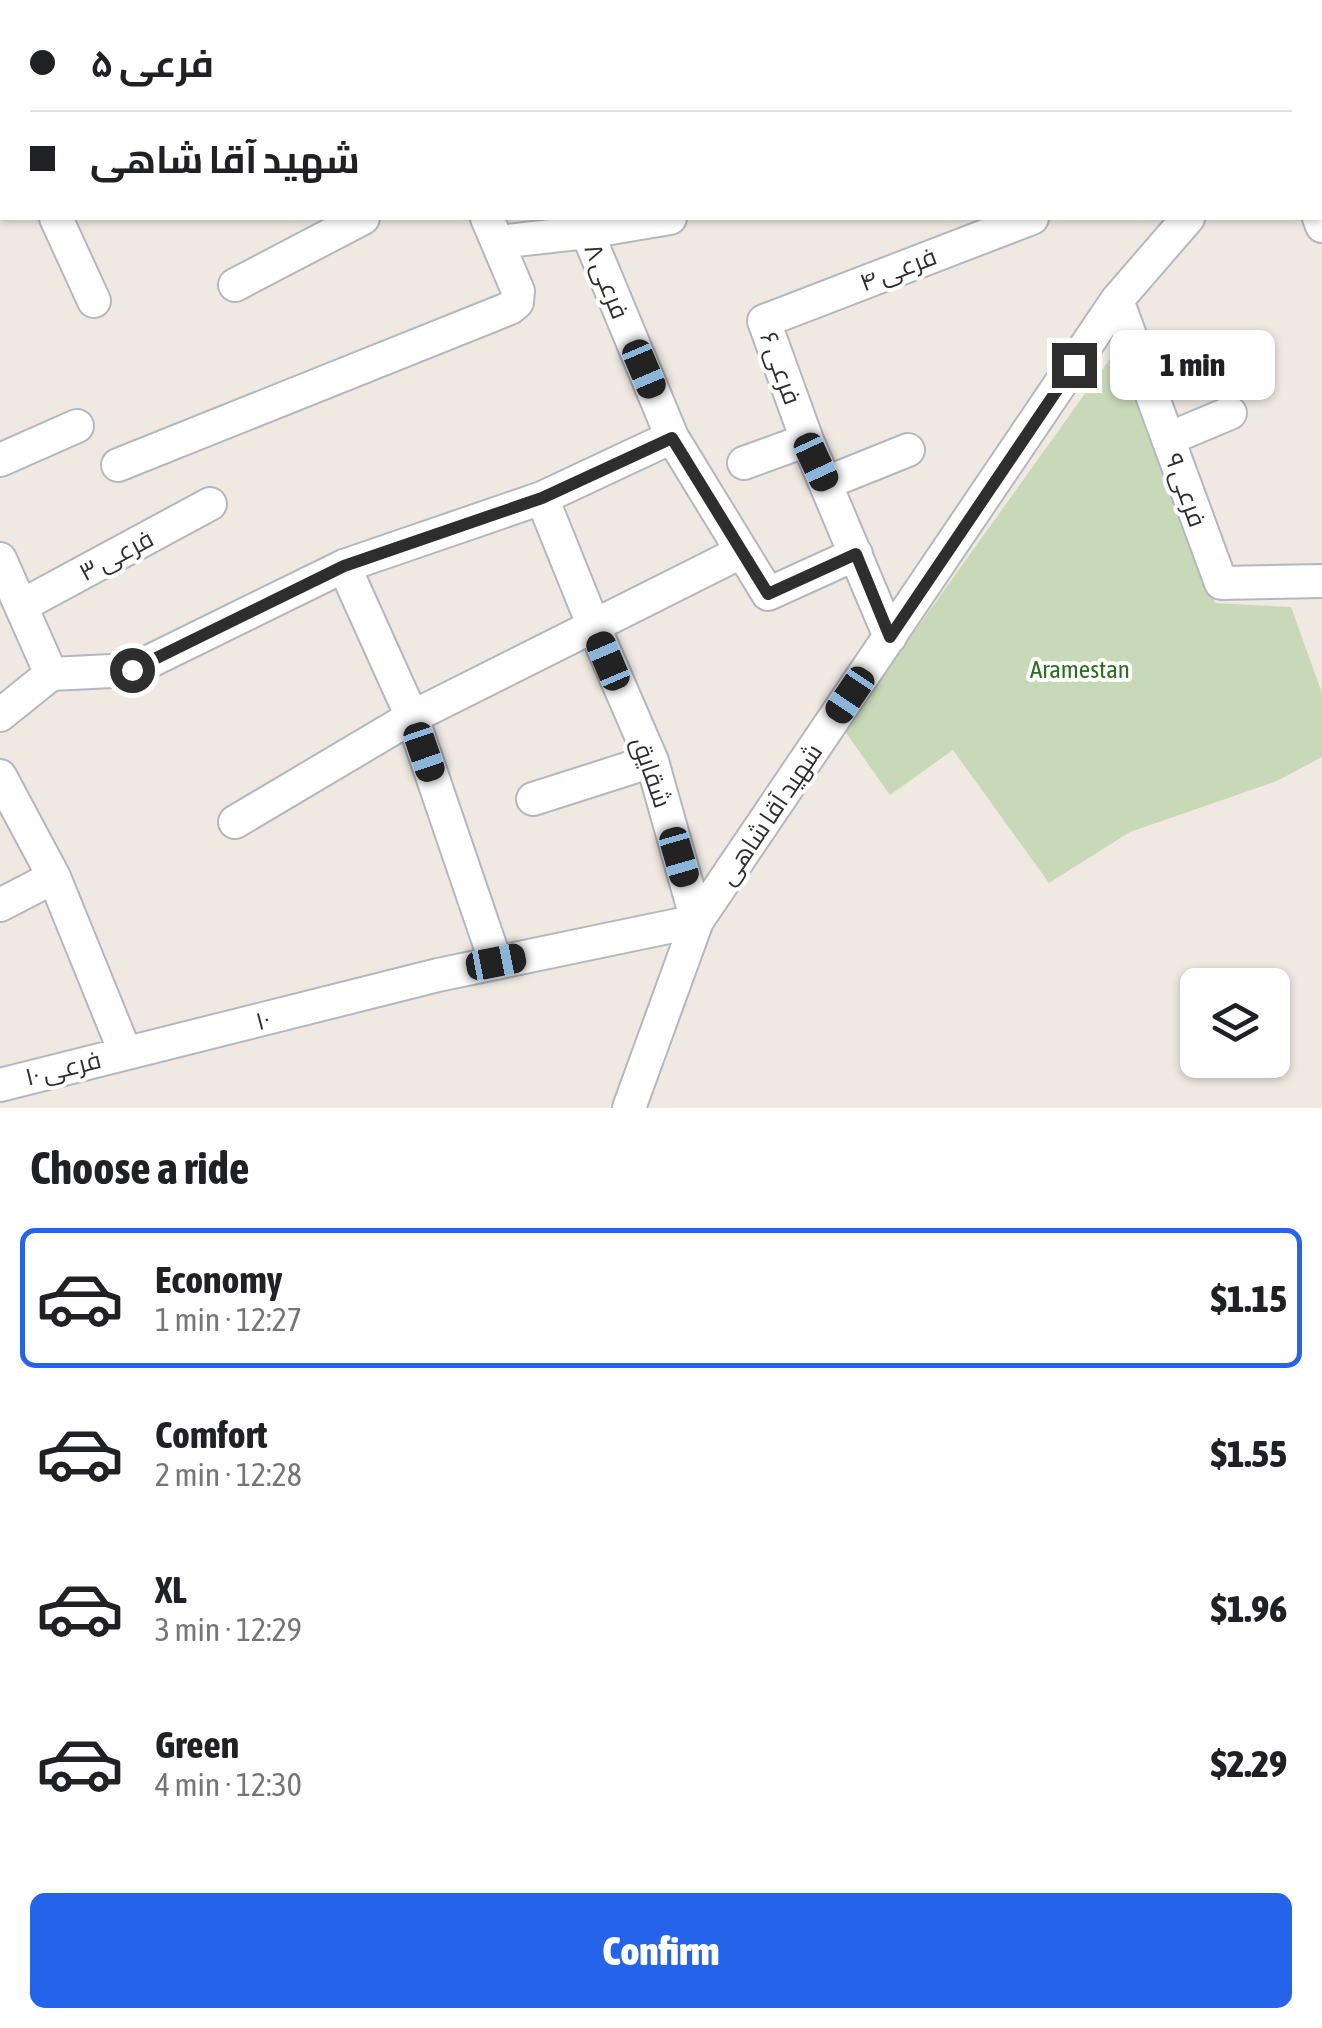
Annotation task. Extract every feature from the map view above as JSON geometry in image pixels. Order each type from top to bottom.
[{"type":"street","points":[[57,220],[94,301]]},
{"type":"street","points":[[235,285],[358,220]]},
{"type":"street","points":[[118,465],[510,308],[517,302],[518,291],[493,230],[587,232],[658,220]]},
{"type":"street","name":"فرعی ۴","points":[[764,321],[1027,220]]},
{"type":"street","name":"شهید آقا شاهی","points":[[630,1108],[698,921],[1118,300],[1186,220]]},
{"type":"street","name":"فرعی ۸","points":[[587,232],[672,438],[768,594],[856,554]]},
{"type":"street","name":"فرعی ۹","points":[[1118,300],[1220,584],[1322,582]]},
{"type":"street","name":"فرعی ۶","points":[[764,321],[806,440],[890,637]]},
{"type":"street","points":[[1168,439],[1230,414]]},
{"type":"street","points":[[0,460],[77,426]]},
{"type":"street","points":[[0,715],[51,674],[132,670],[344,566],[542,498],[672,438]]},
{"type":"street","points":[[744,463],[806,440]]},
{"type":"street","points":[[826,483],[908,450]]},
{"type":"street","name":"شقایق","points":[[542,498],[652,762],[698,921]]},
{"type":"street","name":"فرعی ۳","points":[[21,606],[210,504]]},
{"type":"street","points":[[235,822],[412,716],[741,552]]},
{"type":"street","points":[[0,559],[51,674]]},
{"type":"street","points":[[344,566],[412,716],[496,962]]},
{"type":"street","points":[[533,799],[652,762]]},
{"type":"street","points":[[0,776],[54,877],[126,1052]]},
{"type":"street","points":[[0,905],[54,877]]},
{"type":"street","name":"۱۰","points":[[126,1052],[496,962],[698,921]]},
{"type":"street","name":"فرعی ۱۰","points":[[0,1085],[126,1052]]},
{"type":"green space","name":"Aramestan","points":[[1122,342],[1215,603],[1291,607],[1322,693],[1322,757],[1277,781],[1130,832],[1049,883],[953,750],[890,795],[844,730]]},
{"type":"route","points":[[132,670],[344,566],[542,498],[672,438],[768,594],[856,554],[890,637],[1074,365]]}]
